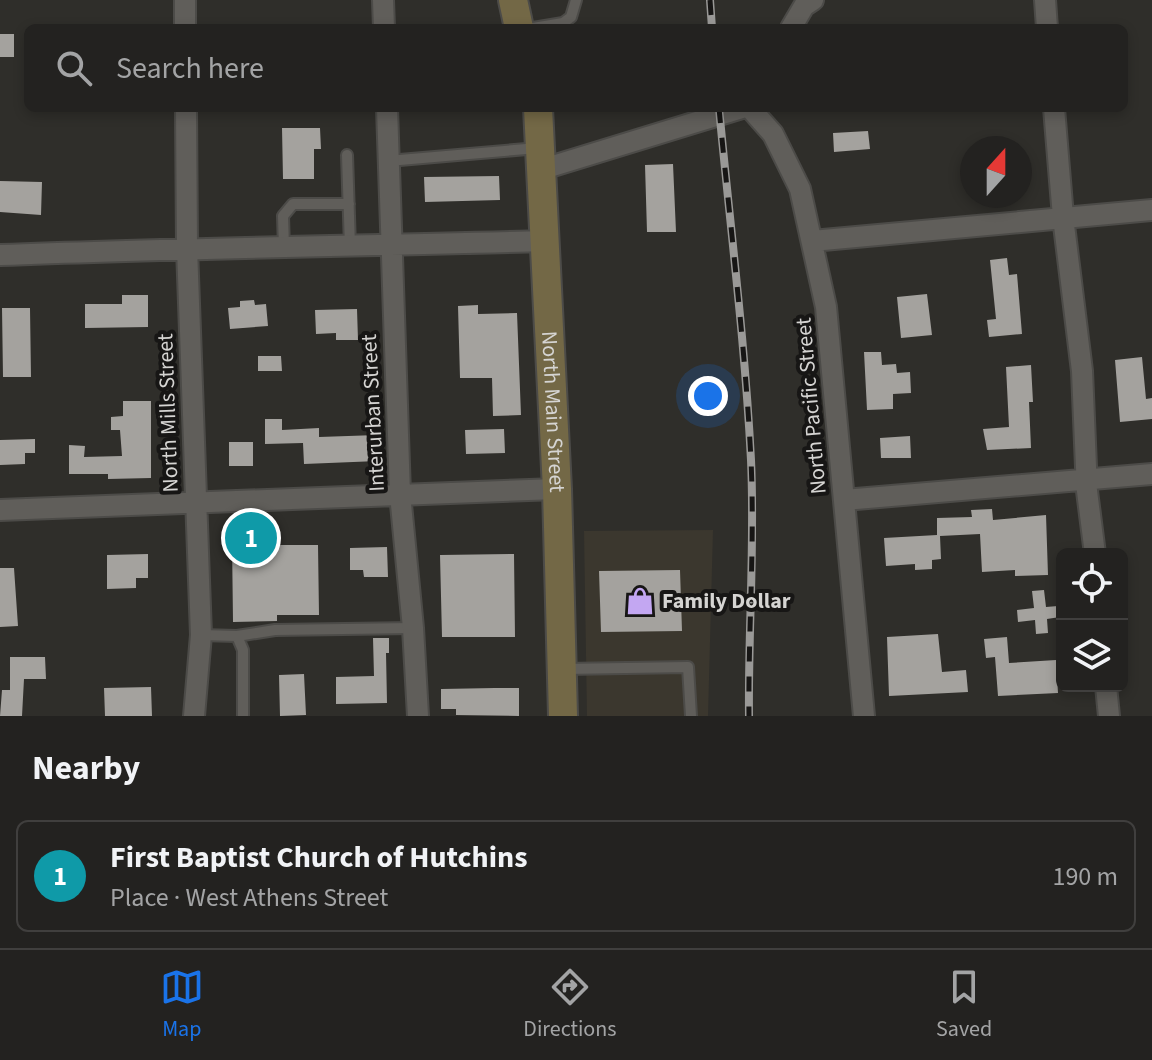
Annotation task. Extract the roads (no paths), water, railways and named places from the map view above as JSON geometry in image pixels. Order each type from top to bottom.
[{"type":"street","points":[[185,0],[185,24]]},
{"type":"street","points":[[383,0],[384,24]]},
{"type":"street","points":[[513,0],[518,24]]},
{"type":"street","points":[[793,24],[804,6],[813,0]]},
{"type":"street","points":[[1045,0],[1047,24]]},
{"type":"street","name":"North Mills Street","points":[[186,112],[187,248],[201,635],[194,716]]},
{"type":"street","name":"Interurban Street","points":[[387,112],[400,494],[418,716]]},
{"type":"street","name":"North Main Street","points":[[538,112],[557,489],[563,716]]},
{"type":"street","points":[[542,158],[731,112]]},
{"type":"street","name":"North Pacific Street","points":[[754,112],[773,134],[800,189],[826,307],[864,716]]},
{"type":"street","points":[[1054,112],[1063,217],[1082,371],[1087,480],[1094,548]]},
{"type":"street","points":[[812,241],[1152,210]]},
{"type":"street","points":[[0,255],[546,241]]},
{"type":"street","points":[[844,500],[1152,474]]},
{"type":"street","points":[[0,510],[557,489]]},
{"type":"street","points":[[1107,692],[1109,716]]},
{"type":"lane","points":[[557,24],[571,17],[576,0]]},
{"type":"lane","points":[[347,155],[350,247]]},
{"type":"lane","points":[[388,161],[542,158]]},
{"type":"lane","points":[[284,248],[283,216],[293,204],[349,204]]},
{"type":"lane","points":[[201,635],[237,636],[275,630],[413,628]]},
{"type":"lane","points":[[237,636],[243,650],[243,716]]},
{"type":"lane","points":[[562,669],[688,667],[691,716]]},
{"type":"railway","points":[[710,0],[712,24]]},
{"type":"railway","points":[[719,112],[751,460],[749,716]]},
{"type":"place","name":"First Baptist Church of Hutchins","points":[[251,538]]},
{"type":"place","name":"Family Dollar","points":[[640,601]]}]
